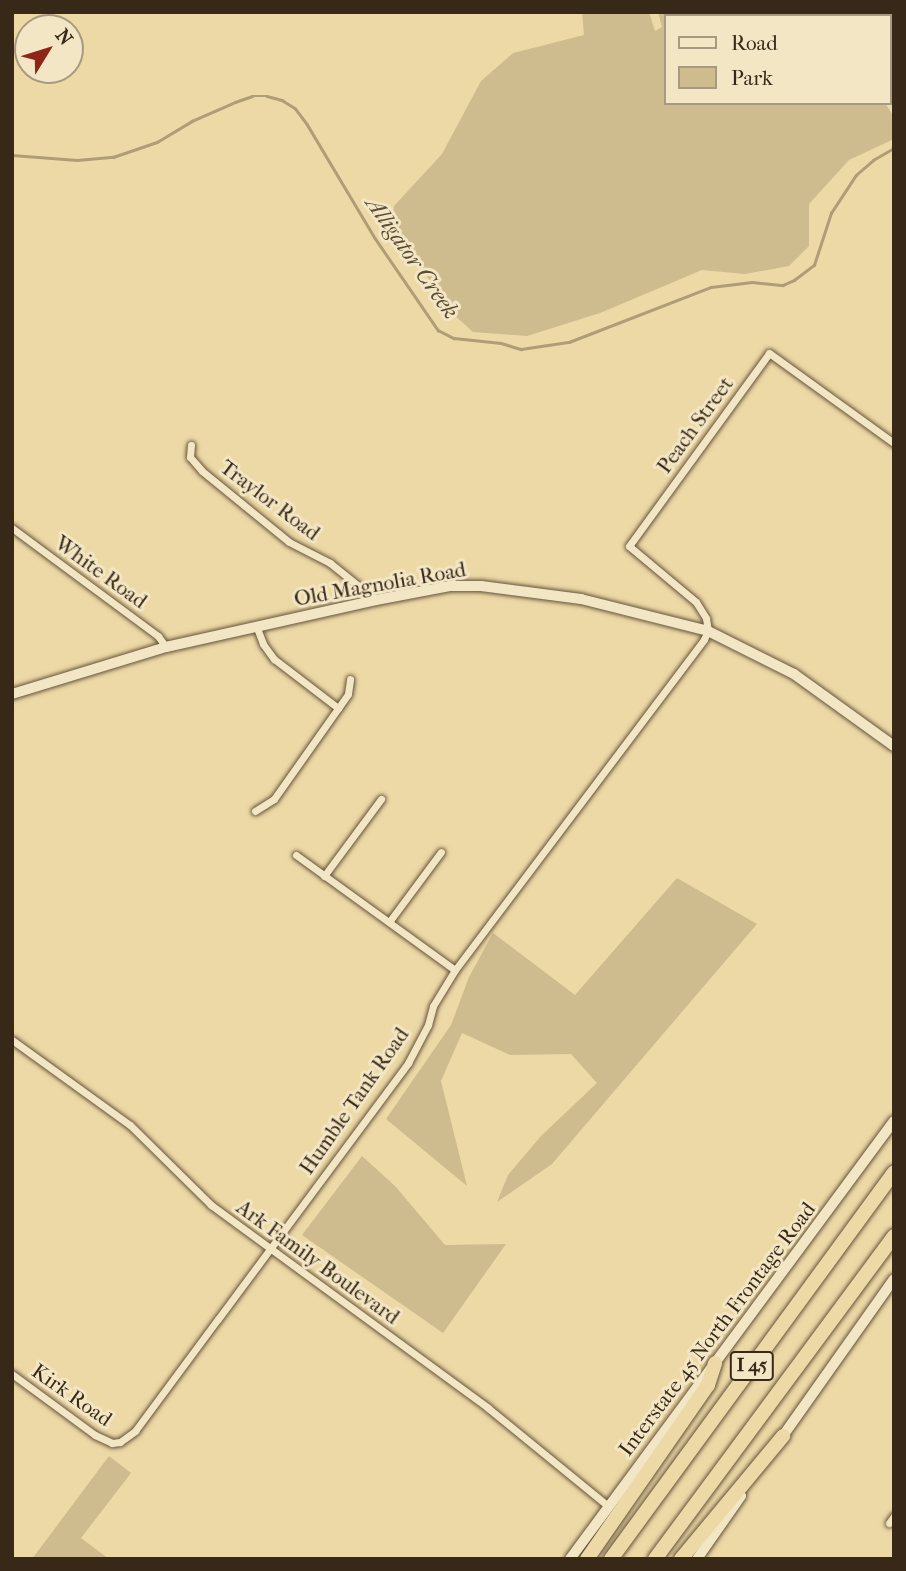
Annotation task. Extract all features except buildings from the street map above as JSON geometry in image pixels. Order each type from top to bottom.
[{"type":"highway","name":"I 45","points":[[611,1559],[894,1173]]},
{"type":"highway","name":"I 45","points":[[654,1559],[894,1236]]},
{"type":"highway","points":[[587,1559],[708,1385],[715,1363]]},
{"type":"highway","points":[[681,1559],[783,1436]]},
{"type":"street","name":"Peach Street","points":[[708,631],[706,618],[696,602],[629,546],[769,353],[894,443]]},
{"type":"street","name":"Traylor Road","points":[[191,445],[190,457],[202,471],[289,542],[330,563],[376,600]]},
{"type":"street","name":"White Road","points":[[12,528],[158,636],[166,647]]},
{"type":"street","name":"Old Magnolia Road","points":[[12,694],[166,647],[376,600],[450,586],[507,587],[581,599],[708,631],[794,674],[894,746]]},
{"type":"street","points":[[257,628],[263,644],[274,659],[338,708]]},
{"type":"street","name":"Humble Tank Road","points":[[113,1443],[120,1443],[135,1431],[408,1063],[424,1033],[433,1006],[455,970],[708,631]]},
{"type":"street","points":[[255,811],[274,799],[351,690],[351,679]]},
{"type":"street","points":[[324,876],[381,799]]},
{"type":"street","points":[[389,922],[442,852]]},
{"type":"street","points":[[296,855],[455,970]]},
{"type":"street","name":"Ark Family Boulevard","points":[[12,1040],[130,1125],[211,1205],[488,1408],[608,1506]]},
{"type":"street","name":"Interstate 45 North Frontage Road","points":[[570,1559],[894,1121]]},
{"type":"street","points":[[698,1559],[894,1279]]},
{"type":"street","name":"Kirk Road","points":[[12,1374],[95,1435],[113,1443]]},
{"type":"green space","points":[[582,12],[649,12],[655,31],[662,27],[658,12],[712,12],[714,14],[664,14],[664,105],[886,105],[894,117],[894,139],[849,160],[809,204],[809,246],[789,266],[745,274],[702,270],[600,313],[527,336],[473,332],[452,313],[392,225],[394,206],[442,154],[481,81],[513,53],[584,35]]},
{"type":"green space","points":[[731,12],[829,14],[732,14]]},
{"type":"green space","points":[[677,878],[757,924],[552,1164],[497,1202],[508,1175],[541,1136],[597,1083],[571,1054],[510,1055],[462,1033],[441,1081],[467,1186],[386,1119],[451,1025],[469,977],[493,933],[575,995]]},
{"type":"green space","points":[[362,1156],[395,1186],[445,1245],[506,1244],[443,1333],[302,1235]]},
{"type":"green space","points":[[109,1456],[131,1473],[81,1538],[109,1559],[32,1559]]},
{"type":"waterway","name":"Alligator Creek","points":[[12,155],[77,160],[113,157],[157,142],[192,121],[252,96],[282,100],[295,108],[307,124],[375,238],[438,330],[454,338],[501,343],[521,349],[569,342],[711,287],[752,282],[783,285],[794,280],[814,265],[831,213],[856,175],[873,160],[894,148]]}]
